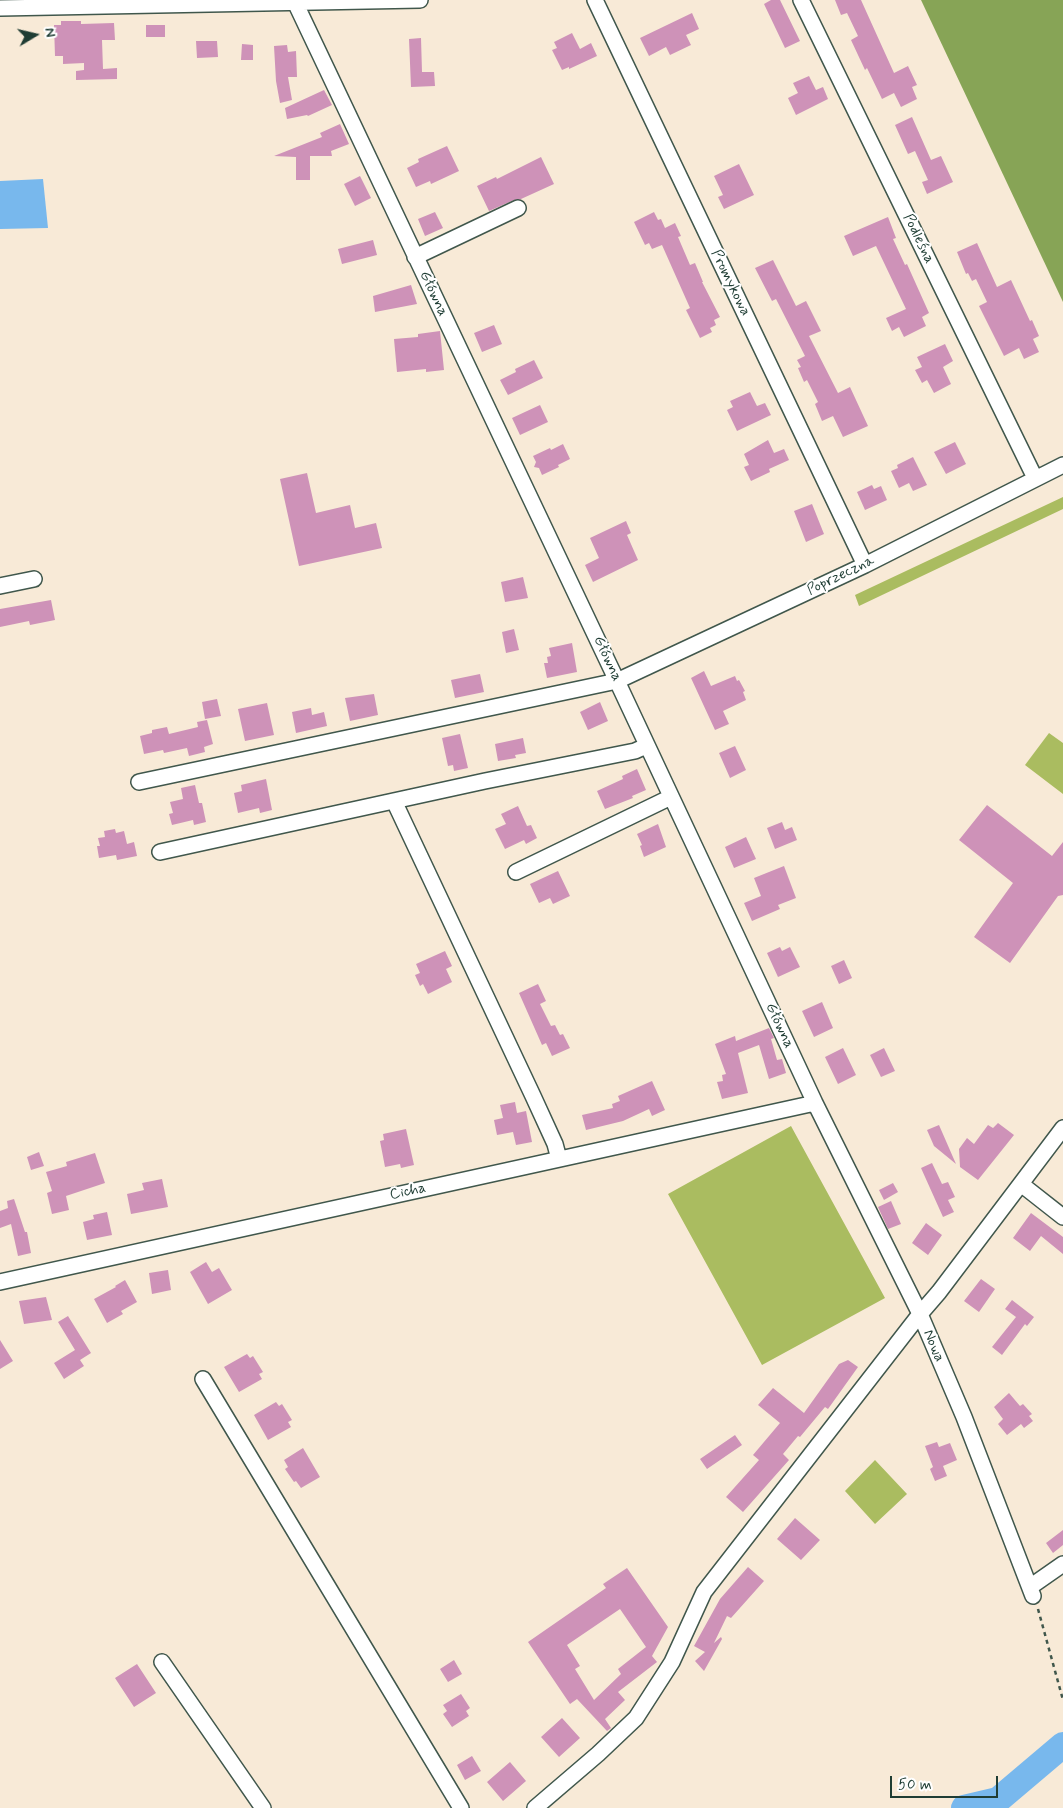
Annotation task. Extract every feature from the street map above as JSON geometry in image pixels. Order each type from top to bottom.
[{"type":"street","points":[[0,8],[135,3],[420,0]]},
{"type":"street","name":"Promykowa","points":[[595,0],[865,565]]},
{"type":"street","name":"Podleśna","points":[[801,0],[1035,478]]},
{"type":"street","name":"Główna","points":[[295,2],[815,1103],[920,1314]]},
{"type":"street","points":[[415,257],[518,208]]},
{"type":"street","name":"Poprzeczna","points":[[139,782],[617,681],[865,565],[1063,465]]},
{"type":"street","points":[[0,586],[34,579]]},
{"type":"street","points":[[160,852],[635,751],[646,746]]},
{"type":"street","points":[[516,872],[671,798]]},
{"type":"street","points":[[394,801],[533,1096],[560,1159]]},
{"type":"street","name":"Cicha","points":[[0,1282],[815,1103]]},
{"type":"street","name":"Nowa","points":[[1032,1591],[964,1417],[920,1314],[939,1292],[1063,1128]]},
{"type":"street","points":[[1020,1184],[1063,1217]]},
{"type":"street","points":[[535,1808],[598,1754],[636,1718],[672,1662],[704,1592],[920,1314]]},
{"type":"street","points":[[204,1379],[461,1808]]},
{"type":"street","points":[[1032,1591],[1063,1564]]},
{"type":"street","points":[[162,1662],[263,1808]]},
{"type":"path","points":[[1032,1591],[1063,1700]]},
{"type":"green space","points":[[921,0],[1063,0],[1063,302]]},
{"type":"green space","points":[[1063,497],[1063,509],[859,606],[855,595]]},
{"type":"green space","points":[[1049,733],[1063,743],[1063,794],[1025,765]]},
{"type":"green space","points":[[791,1126],[885,1298],[762,1365],[668,1194]]},
{"type":"green space","points":[[875,1460],[907,1494],[875,1524],[845,1491]]},
{"type":"water","points":[[43,179],[48,228],[0,229],[0,181]]},
{"type":"building","points":[[771,0],[780,0],[800,41],[785,48],[764,4]]},
{"type":"building","points":[[835,0],[861,0],[894,73],[908,66],[917,85],[912,87],[917,99],[901,107],[894,93],[882,99],[867,68],[865,70],[851,40],[858,36],[847,13],[841,15]]},
{"type":"building","points":[[692,13],[699,29],[686,35],[691,45],[670,55],[666,47],[649,56],[640,38]]},
{"type":"building","points":[[61,21],[81,21],[81,24],[114,23],[115,40],[102,40],[103,69],[117,68],[117,79],[76,80],[76,71],[84,70],[84,63],[63,64],[63,56],[55,56],[54,25],[61,25]]},
{"type":"building","points":[[146,25],[165,25],[165,37],[146,37]]},
{"type":"building","points":[[572,33],[580,49],[591,43],[597,56],[569,69],[569,67],[562,70],[552,50],[557,48],[554,42]]},
{"type":"building","points":[[421,38],[422,72],[434,72],[435,86],[411,87],[409,39]]},
{"type":"building","points":[[196,41],[217,41],[218,57],[197,58]]},
{"type":"building","points":[[242,44],[253,45],[253,60],[241,60]]},
{"type":"building","points":[[287,45],[288,52],[296,51],[297,77],[288,77],[292,100],[280,103],[276,81],[274,46]]},
{"type":"building","points":[[809,76],[816,90],[823,87],[828,99],[796,115],[788,98],[798,93],[793,83]]},
{"type":"building","points":[[324,90],[332,105],[308,116],[287,119],[285,108]]},
{"type":"building","points":[[912,117],[931,160],[941,156],[953,182],[927,194],[922,182],[928,180],[915,151],[908,154],[895,125]]},
{"type":"building","points":[[340,124],[349,144],[331,151],[332,156],[310,156],[310,180],[296,180],[296,157],[274,156],[322,137],[320,133]]},
{"type":"building","points":[[447,146],[459,171],[431,184],[430,181],[416,187],[407,168],[419,162],[418,159]]},
{"type":"building","points":[[541,157],[554,184],[489,211],[477,186],[496,177],[497,179]]},
{"type":"building","points":[[739,164],[754,195],[724,209],[718,197],[723,195],[714,176]]},
{"type":"building","points":[[360,176],[371,198],[355,206],[344,184]]},
{"type":"building","points":[[435,212],[443,228],[425,236],[418,219]]},
{"type":"building","points":[[654,212],[658,220],[661,219],[665,228],[675,223],[681,236],[678,237],[690,265],[695,263],[702,282],[720,317],[714,320],[716,325],[710,328],[712,332],[700,338],[686,310],[690,308],[662,245],[652,249],[649,243],[645,245],[634,222]]},
{"type":"building","points":[[888,217],[896,238],[893,239],[905,265],[907,264],[929,313],[922,317],[926,326],[904,337],[899,327],[892,331],[886,318],[906,309],[876,246],[853,256],[844,236]]},
{"type":"building","points":[[373,240],[377,255],[342,264],[338,249]]},
{"type":"building","points":[[977,243],[997,287],[1011,280],[1039,336],[1033,339],[1039,352],[1024,359],[1019,348],[1004,356],[979,306],[987,302],[976,279],[972,281],[968,273],[966,274],[957,252]]},
{"type":"building","points":[[773,260],[796,306],[806,301],[821,331],[809,336],[838,393],[850,387],[868,426],[843,437],[833,416],[822,421],[815,404],[818,402],[807,380],[804,382],[798,368],[801,367],[797,360],[805,356],[776,299],[772,301],[755,268]]},
{"type":"building","points":[[411,285],[417,304],[375,312],[373,296]]},
{"type":"building","points":[[494,325],[502,344],[482,352],[474,333]]},
{"type":"building","points":[[440,331],[444,370],[426,372],[426,369],[397,372],[394,339],[418,337],[418,334]]},
{"type":"building","points":[[945,344],[953,361],[943,367],[951,384],[934,393],[927,380],[922,383],[915,370],[922,367],[917,357]]},
{"type":"building","points":[[534,360],[543,378],[508,395],[500,380],[516,372],[515,369]]},
{"type":"building","points":[[750,392],[757,406],[765,403],[771,415],[737,431],[727,410],[733,407],[730,401]]},
{"type":"building","points":[[540,405],[548,422],[520,435],[512,418]]},
{"type":"building","points":[[768,440],[774,453],[784,449],[789,460],[769,469],[770,472],[751,481],[744,467],[749,465],[744,454]]},
{"type":"building","points":[[955,442],[966,464],[946,474],[934,452]]},
{"type":"building","points":[[563,444],[570,459],[542,475],[539,468],[534,467],[536,462],[533,456]]},
{"type":"building","points":[[913,457],[927,485],[913,491],[909,483],[899,488],[891,471],[898,468],[897,465]]},
{"type":"building","points":[[307,473],[316,513],[350,505],[355,528],[376,523],[382,548],[299,566],[280,479]]},
{"type":"building","points":[[872,485],[874,489],[881,486],[887,500],[865,510],[857,492]]},
{"type":"building","points":[[812,504],[824,534],[806,542],[794,511]]},
{"type":"building","points":[[626,521],[631,533],[627,535],[638,560],[593,582],[585,565],[599,558],[590,538]]},
{"type":"building","points":[[523,577],[528,598],[505,602],[501,582]]},
{"type":"building","points":[[51,600],[55,620],[30,625],[29,621],[0,627],[0,609]]},
{"type":"building","points":[[514,629],[519,650],[506,653],[502,632]]},
{"type":"building","points":[[572,643],[577,672],[547,678],[544,663],[548,663],[547,657],[551,656],[549,648]]},
{"type":"building","points":[[704,671],[711,686],[735,676],[745,691],[743,692],[746,700],[723,711],[729,724],[715,730],[691,678]]},
{"type":"building","points":[[480,674],[484,692],[455,698],[451,680]]},
{"type":"building","points":[[374,694],[378,715],[350,721],[345,698]]},
{"type":"building","points":[[217,699],[221,716],[205,719],[202,702]]},
{"type":"building","points":[[600,702],[608,721],[588,730],[580,712]]},
{"type":"building","points":[[267,703],[274,735],[245,741],[238,709]]},
{"type":"building","points":[[311,708],[312,715],[324,712],[327,726],[296,733],[292,712]]},
{"type":"building","points":[[207,720],[213,744],[204,747],[205,752],[189,756],[187,748],[164,753],[163,750],[144,754],[140,736],[152,733],[152,730],[167,727],[169,734],[198,727],[197,722]]},
{"type":"building","points":[[460,734],[468,768],[454,771],[453,765],[448,766],[442,738]]},
{"type":"building","points":[[523,738],[526,753],[515,755],[516,758],[498,761],[495,744]]},
{"type":"building","points":[[735,746],[746,770],[730,778],[719,753]]},
{"type":"building","points":[[637,769],[646,790],[632,796],[633,798],[605,809],[597,791],[623,779],[622,776]]},
{"type":"building","points":[[266,779],[272,810],[260,813],[259,808],[238,813],[234,793],[242,791],[241,785]]},
{"type":"building","points":[[195,785],[199,803],[202,803],[206,822],[194,825],[193,820],[172,825],[169,814],[173,813],[170,802],[183,799],[181,788]]},
{"type":"building","points":[[987,805],[1052,856],[1063,842],[1063,895],[1058,896],[1010,963],[974,937],[1013,883],[959,840]]},
{"type":"building","points":[[518,806],[527,826],[531,825],[537,838],[526,844],[524,840],[505,849],[495,829],[506,824],[501,814]]},
{"type":"building","points":[[782,822],[785,830],[792,827],[797,840],[775,849],[767,828]]},
{"type":"building","points":[[658,824],[666,847],[644,857],[640,846],[642,845],[637,834]]},
{"type":"building","points":[[115,829],[116,833],[124,831],[127,844],[134,842],[137,856],[117,860],[116,855],[99,858],[97,846],[100,846],[98,838],[105,837],[104,831]]},
{"type":"building","points":[[746,837],[756,859],[734,868],[725,847]]},
{"type":"building","points":[[784,866],[796,898],[778,905],[780,909],[752,921],[744,903],[761,896],[754,878]]},
{"type":"building","points":[[558,871],[570,896],[553,904],[550,898],[539,903],[530,884]]},
{"type":"building","points":[[780,947],[782,951],[790,947],[800,967],[778,977],[767,953]]},
{"type":"building","points":[[445,951],[452,966],[446,969],[452,982],[428,994],[423,984],[420,986],[415,975],[420,973],[416,964]]},
{"type":"building","points":[[844,960],[852,978],[839,984],[831,966]]},
{"type":"building","points":[[538,984],[546,1001],[540,1004],[551,1026],[555,1025],[560,1035],[563,1034],[570,1048],[552,1056],[546,1043],[542,1045],[519,993]]},
{"type":"building","points":[[822,1002],[833,1028],[814,1037],[802,1011]]},
{"type":"building","points":[[769,1028],[774,1038],[771,1039],[777,1060],[782,1059],[786,1073],[769,1079],[759,1045],[738,1053],[748,1093],[722,1099],[717,1082],[723,1081],[722,1075],[726,1074],[715,1044],[735,1036],[736,1041]]},
{"type":"building","points":[[843,1048],[856,1075],[838,1084],[825,1057]]},
{"type":"building","points":[[884,1048],[895,1071],[881,1077],[870,1055]]},
{"type":"building","points":[[652,1081],[665,1110],[652,1116],[649,1109],[623,1121],[586,1130],[582,1115],[613,1108],[612,1104],[620,1101],[618,1096]]},
{"type":"building","points":[[515,1102],[517,1113],[526,1111],[532,1142],[516,1145],[513,1132],[497,1135],[494,1120],[503,1118],[500,1105]]},
{"type":"building","points":[[998,1123],[1014,1135],[978,1180],[960,1167],[959,1149],[967,1138],[974,1144],[988,1125],[993,1128]]},
{"type":"building","points":[[939,1125],[956,1164],[934,1146],[927,1130]]},
{"type":"building","points":[[406,1129],[414,1165],[401,1168],[400,1164],[385,1167],[380,1141],[384,1140],[383,1134]]},
{"type":"building","points":[[39,1152],[44,1166],[31,1170],[27,1157]]},
{"type":"building","points":[[95,1153],[105,1183],[66,1196],[69,1210],[52,1214],[47,1193],[52,1191],[46,1172],[67,1166],[66,1162]]},
{"type":"building","points":[[932,1163],[942,1184],[948,1182],[955,1197],[948,1200],[954,1212],[943,1217],[921,1168]]},
{"type":"building","points":[[162,1179],[168,1207],[131,1214],[127,1194],[144,1190],[142,1183]]},
{"type":"building","points":[[893,1183],[898,1192],[884,1200],[879,1190]]},
{"type":"building","points":[[14,1199],[25,1232],[27,1232],[31,1253],[18,1256],[11,1224],[0,1228],[0,1211],[8,1208],[7,1201]]},
{"type":"building","points":[[891,1201],[901,1224],[888,1229],[878,1207]]},
{"type":"building","points":[[107,1212],[112,1235],[87,1240],[83,1222],[94,1219],[93,1215]]},
{"type":"building","points":[[1031,1213],[1063,1237],[1063,1254],[1041,1236],[1030,1251],[1013,1238]]},
{"type":"building","points":[[926,1223],[942,1235],[928,1255],[912,1243]]},
{"type":"building","points":[[206,1262],[212,1272],[219,1268],[232,1290],[208,1304],[190,1272]]},
{"type":"building","points":[[168,1270],[171,1290],[152,1294],[149,1273]]},
{"type":"building","points":[[981,1279],[995,1289],[979,1312],[964,1301]]},
{"type":"building","points":[[125,1280],[137,1302],[121,1311],[123,1314],[107,1323],[94,1299]]},
{"type":"building","points":[[46,1297],[52,1320],[24,1324],[19,1301]]},
{"type":"building","points":[[1012,1300],[1034,1317],[1027,1326],[1025,1324],[1002,1355],[992,1347],[1016,1317],[1005,1309]]},
{"type":"building","points":[[68,1316],[91,1353],[80,1360],[84,1366],[64,1379],[54,1363],[75,1350],[58,1322]]},
{"type":"building","points":[[0,1340],[13,1361],[0,1369]]},
{"type":"building","points":[[247,1354],[250,1358],[253,1356],[263,1372],[259,1374],[262,1379],[239,1392],[224,1367]]},
{"type":"building","points":[[848,1360],[858,1367],[828,1409],[825,1407],[783,1454],[789,1460],[743,1512],[726,1497],[759,1460],[753,1455],[780,1423],[758,1405],[773,1388],[804,1413],[839,1364]]},
{"type":"building","points":[[1009,1393],[1020,1406],[1023,1404],[1032,1414],[1029,1416],[1033,1421],[1024,1428],[1021,1424],[1007,1435],[998,1424],[1003,1419],[994,1407]]},
{"type":"building","points":[[276,1402],[279,1406],[282,1404],[292,1420],[288,1422],[291,1427],[268,1440],[254,1415]]},
{"type":"building","points":[[735,1435],[742,1445],[707,1469],[700,1459]]},
{"type":"building","points":[[937,1442],[939,1447],[950,1443],[957,1460],[943,1466],[947,1476],[935,1481],[930,1469],[933,1467],[925,1446]]},
{"type":"building","points":[[303,1448],[320,1477],[301,1488],[285,1469],[288,1467],[284,1460]]},
{"type":"building","points":[[795,1518],[820,1540],[801,1560],[777,1539]]},
{"type":"building","points":[[1063,1530],[1063,1545],[1053,1553],[1046,1543]]},
{"type":"building","points":[[748,1567],[764,1581],[731,1618],[727,1616],[714,1643],[721,1637],[722,1639],[704,1671],[695,1661],[705,1652],[694,1646],[720,1599]]},
{"type":"building","points":[[627,1568],[668,1627],[652,1656],[657,1662],[618,1692],[625,1700],[605,1719],[611,1728],[607,1731],[577,1699],[570,1704],[528,1642],[606,1588],[603,1584]],"holes":[[[620,1609],[646,1647],[618,1669],[621,1674],[594,1700],[575,1669],[580,1666],[567,1645]]]},
{"type":"building","points":[[454,1660],[462,1674],[448,1682],[440,1669]]},
{"type":"building","points":[[137,1664],[156,1693],[134,1707],[115,1678]]},
{"type":"building","points":[[461,1694],[470,1708],[466,1711],[469,1716],[452,1727],[443,1714],[447,1711],[443,1705]]},
{"type":"building","points":[[562,1718],[580,1738],[559,1757],[541,1737]]},
{"type":"building","points":[[472,1756],[481,1771],[465,1780],[457,1765]]},
{"type":"building","points":[[510,1762],[526,1781],[503,1801],[487,1782]]},
{"type":"waterway","points":[[964,1808],[998,1800],[1063,1745]]}]
